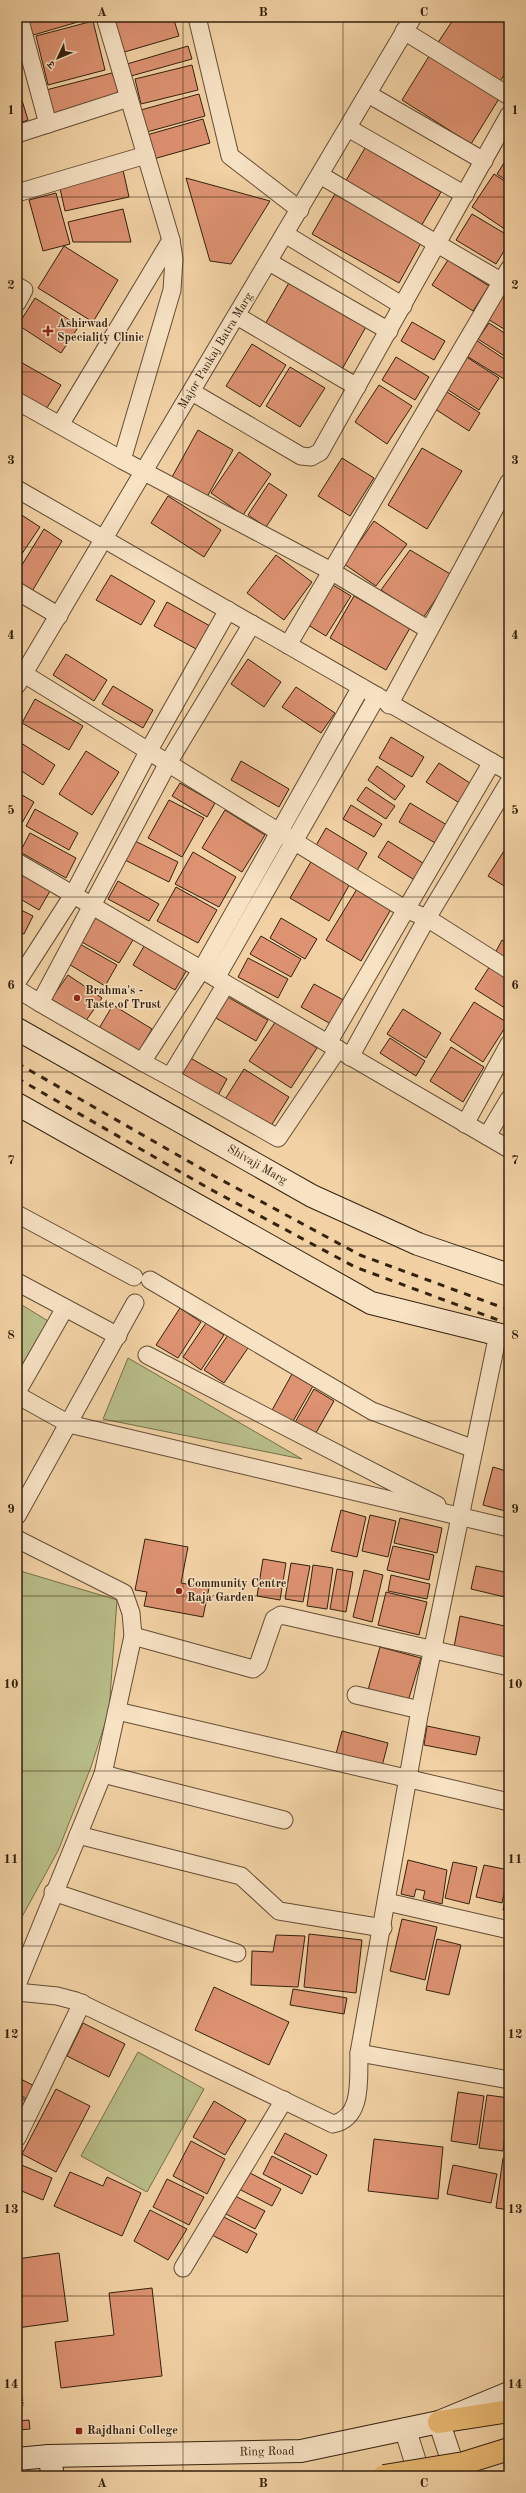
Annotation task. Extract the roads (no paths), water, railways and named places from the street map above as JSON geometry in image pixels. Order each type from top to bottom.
[{"type":"main road","name":"Shivaji Marg","points":[[17,1029],[312,1196],[418,1244],[509,1275]]},
{"type":"main road","points":[[17,1104],[371,1303],[503,1335]]},
{"type":"main road","name":"Ring Road","points":[[17,2459],[51,2466],[301,2451],[439,2422],[509,2393]]},
{"type":"main road","points":[[439,2422],[509,2411]]},
{"type":"main road","points":[[384,2476],[464,2463],[509,2448]]},
{"type":"street","points":[[19,17],[48,124]]},
{"type":"street","points":[[105,17],[171,240],[174,259],[172,290],[122,460]]},
{"type":"street","points":[[197,17],[230,156],[300,210]]},
{"type":"street","points":[[409,24],[509,96]]},
{"type":"street","name":"Major Pankaj Batra Marg","points":[[20,680],[409,24]]},
{"type":"street","points":[[368,94],[484,161]]},
{"type":"street","points":[[17,134],[129,98]]},
{"type":"street","points":[[192,392],[301,456],[312,457],[320,452],[509,115]]},
{"type":"street","points":[[348,128],[465,195]]},
{"type":"street","points":[[17,193],[146,155]]},
{"type":"street","points":[[288,644],[507,279],[438,244],[320,175]]},
{"type":"street","points":[[285,234],[403,306]]},
{"type":"street","points":[[60,425],[171,240]]},
{"type":"street","points":[[269,262],[388,331]]},
{"type":"street","points":[[17,286],[24,290],[17,303]]},
{"type":"street","points":[[237,316],[357,387]]},
{"type":"street","points":[[17,401],[122,460],[331,571],[429,630]]},
{"type":"street","points":[[170,1077],[295,843],[383,700],[429,630],[509,482]]},
{"type":"street","points":[[17,489],[509,772]]},
{"type":"street","points":[[17,591],[59,616]]},
{"type":"street","points":[[17,982],[73,895],[149,750],[228,610]]},
{"type":"street","points":[[40,1003],[168,763],[252,624]]},
{"type":"street","points":[[20,680],[149,750],[278,833],[406,909],[427,918],[509,970]]},
{"type":"street","points":[[142,1062],[202,969],[361,687]]},
{"type":"street","points":[[339,1050],[406,909],[492,762]]},
{"type":"street","points":[[17,989],[142,1062],[278,1138],[427,918],[509,782]]},
{"type":"street","points":[[17,862],[509,1149]]},
{"type":"street","points":[[465,1124],[509,1044]]},
{"type":"street","points":[[487,1136],[509,1099]]},
{"type":"street","points":[[17,1214],[142,1278],[372,1411],[474,1449]]},
{"type":"street","points":[[17,1282],[118,1336]]},
{"type":"street","points":[[17,1516],[136,1303]]},
{"type":"street","points":[[17,1392],[65,1308]]},
{"type":"street","points":[[17,1992],[57,1996],[82,2003],[333,2124],[342,2122],[356,2106],[359,2053],[383,1928],[420,1710],[474,1449],[503,1335]]},
{"type":"street","points":[[147,1355],[460,1517]]},
{"type":"street","points":[[17,1395],[69,1424],[509,1528]]},
{"type":"street","points":[[17,1539],[124,1593],[131,1613],[133,1636],[103,1774],[53,1892],[17,1985]]},
{"type":"street","points":[[133,1636],[253,1669],[260,1663],[274,1619],[281,1615],[509,1667]]},
{"type":"street","points":[[356,1695],[420,1710]]},
{"type":"street","points":[[117,1710],[509,1802]]},
{"type":"street","points":[[103,1774],[284,1820]]},
{"type":"street","points":[[78,1834],[241,1876],[279,1911],[383,1928]]},
{"type":"street","points":[[53,1892],[237,1953]]},
{"type":"street","points":[[387,1902],[509,1930]]},
{"type":"street","points":[[17,2138],[82,2003]]},
{"type":"street","points":[[359,2053],[509,2080]]},
{"type":"street","points":[[184,2268],[284,2100]]},
{"type":"street","points":[[439,2422],[457,2476]]},
{"type":"street","points":[[405,2429],[420,2476]]},
{"type":"railway","points":[[17,1063],[216,1177],[360,1255],[509,1310]]},
{"type":"railway","points":[[17,1078],[210,1189],[355,1267],[509,1324]]},
{"type":"place","name":"Ashirwad Speciality Clinic","points":[[48,331]]},
{"type":"place","name":"Brahma's - Taste of Trust","points":[[77,998]]},
{"type":"place","name":"Community Centre Raja Garden","points":[[179,1591]]},
{"type":"place","name":"Rajdhani College","points":[[79,2431]]}]
